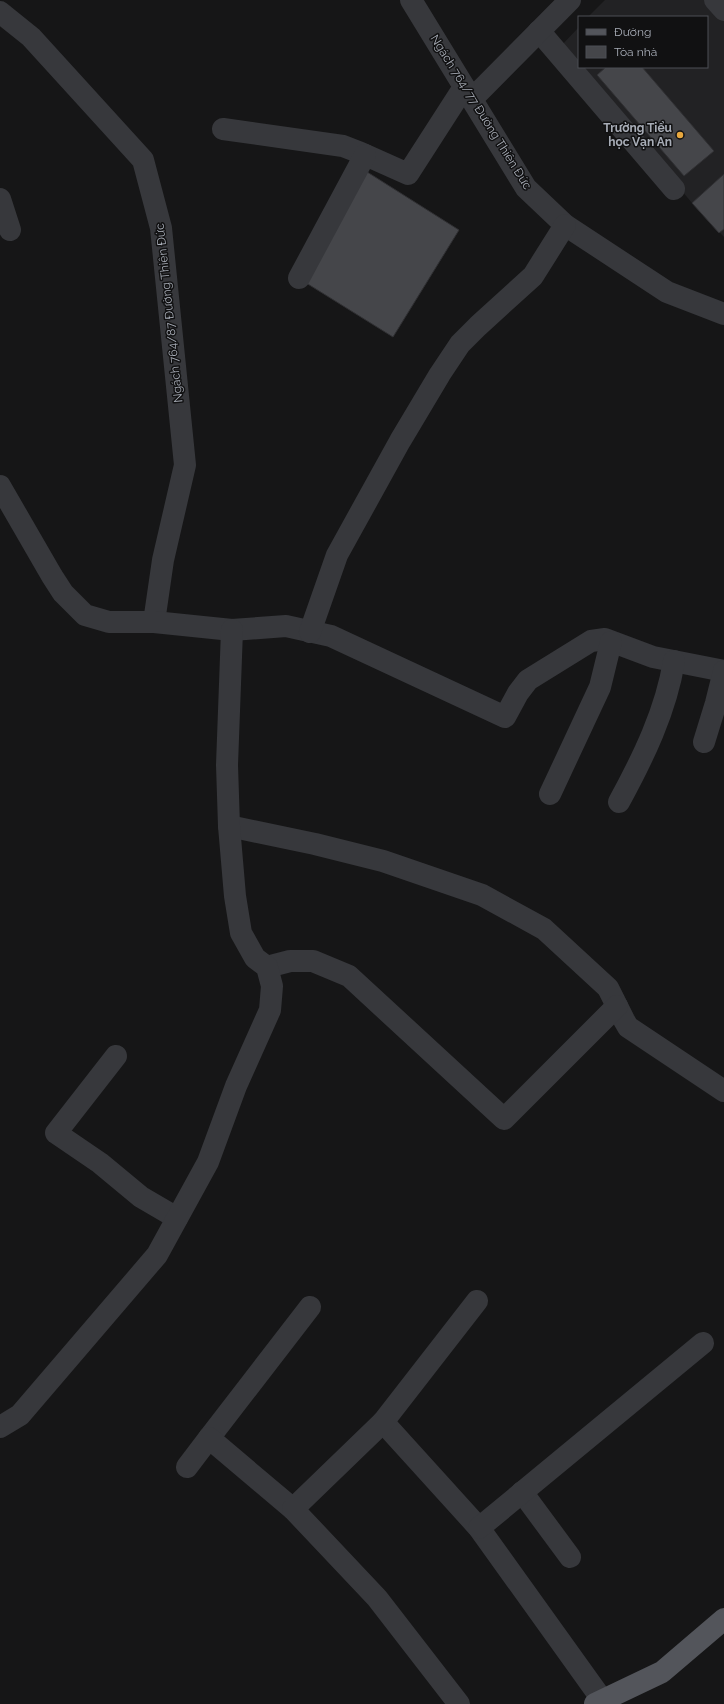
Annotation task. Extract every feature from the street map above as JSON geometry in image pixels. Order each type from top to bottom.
[{"type":"main road","points":[[599,1702],[662,1672],[724,1619]]},
{"type":"street","name":"Ngách 764/77 Đường Thiên Đức","points":[[411,0],[526,188],[565,225],[667,292],[724,314]]},
{"type":"street","points":[[223,129],[343,146],[408,174],[468,93],[539,31],[570,0]]},
{"type":"street","points":[[715,0],[724,10]]},
{"type":"street","name":"Ngách 764/87 Đường Thiên Đức","points":[[0,12],[31,37],[143,160],[161,228],[185,465],[163,560],[154,622]]},
{"type":"street","points":[[539,31],[674,189]]},
{"type":"street","points":[[299,278],[365,155]]},
{"type":"street","points":[[0,199],[10,230]]},
{"type":"street","points":[[310,632],[337,556],[400,441],[440,374],[460,344],[533,276],[565,225]]},
{"type":"street","points":[[0,486],[63,593],[85,615],[109,622],[154,622],[232,630],[286,626],[331,636],[505,717],[518,693],[528,680],[590,640],[605,639],[653,657],[724,671],[704,742]]},
{"type":"street","points":[[0,1427],[20,1415],[156,1255],[208,1162],[236,1086],[270,1010],[272,986],[267,967],[255,958],[241,933],[235,896],[229,826],[227,765],[232,630]]},
{"type":"street","points":[[550,794],[600,687],[611,642]]},
{"type":"street","points":[[619,802],[636,771],[661,713],[670,685],[674,660]]},
{"type":"street","points":[[229,826],[315,844],[383,861],[482,895],[544,929],[608,988],[628,1027],[724,1091]]},
{"type":"street","points":[[267,967],[290,961],[313,961],[349,976],[504,1119],[617,1006]]},
{"type":"street","points":[[116,1056],[56,1133],[100,1163],[141,1197],[177,1218]]},
{"type":"street","points":[[293,1509],[383,1422],[477,1301]]},
{"type":"street","points":[[187,1467],[310,1307]]},
{"type":"street","points":[[479,1528],[703,1343]]},
{"type":"street","points":[[383,1422],[479,1528],[599,1702]]},
{"type":"street","points":[[209,1438],[293,1509],[377,1598],[460,1704]]},
{"type":"street","points":[[522,1492],[570,1557]]},
{"type":"shaded area","name":"Trường Tiểu học Vạn An","points":[[605,0],[724,0],[724,237],[692,203],[579,68],[708,68],[708,16],[589,16]]},
{"type":"shaded area","name":"Trường Tiểu học Vạn An","points":[[578,28],[578,66],[561,46]]},
{"type":"building","points":[[605,68],[643,68],[714,151],[684,176],[597,75]]},
{"type":"building","points":[[364,170],[459,230],[393,337],[303,281]]},
{"type":"building","points":[[724,174],[724,229],[719,233],[692,203]]},
{"type":"place","name":"Trường Tiểu học Vạn An","points":[[680,135]]}]
